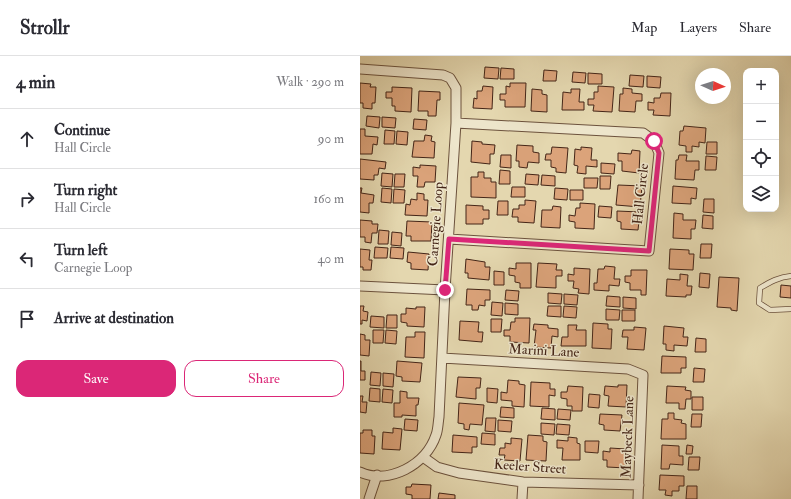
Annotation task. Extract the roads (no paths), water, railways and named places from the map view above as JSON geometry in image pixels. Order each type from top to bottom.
[{"type":"street","name":"Carnegie Loop","points":[[360,69],[443,75],[450,78],[456,88],[456,124],[445,290],[439,417],[436,436],[423,457],[403,471],[389,475],[377,476],[360,472]]},
{"type":"street","name":"Hall Circle","points":[[449,239],[649,251],[659,153],[654,141],[643,133],[456,124]]},
{"type":"street","points":[[360,286],[445,290]]},
{"type":"street","name":"Marini Lane","points":[[442,358],[628,369],[643,375]]},
{"type":"street","name":"Maybeck Lane","points":[[638,499],[643,375]]},
{"type":"street","name":"Keeler Street","points":[[423,457],[437,467],[459,473],[523,482],[639,485]]},
{"type":"street","points":[[369,499],[377,476]]},
{"type":"street","points":[[522,499],[523,482]]},
{"type":"lane","points":[[791,276],[784,276],[760,288],[760,303],[770,310],[791,309]]}]
